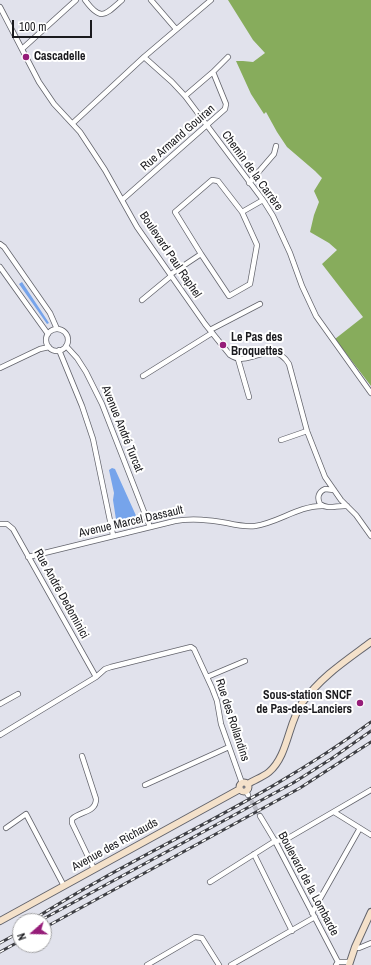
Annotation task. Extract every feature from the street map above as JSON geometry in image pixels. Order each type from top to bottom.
[{"type":"street","points":[[22,49],[76,0]]},
{"type":"street","points":[[85,0],[94,11],[100,15],[106,14],[122,0]]},
{"type":"street","points":[[151,0],[176,30]]},
{"type":"street","points":[[73,123],[144,57],[211,0]]},
{"type":"street","name":"Boulevard Paul Raphel","points":[[0,7],[39,82],[54,104],[73,123],[89,145],[137,227],[211,332],[230,354],[238,359]]},
{"type":"street","name":"Chemin de la Carrère","points":[[144,57],[185,96],[263,200],[273,216],[290,253],[302,286],[316,316],[371,393]]},
{"type":"street","points":[[185,96],[228,57]]},
{"type":"street","name":"Rue Armand Gouiran","points":[[122,200],[225,109],[226,104],[213,72]]},
{"type":"street","points":[[249,183],[274,154],[276,146]]},
{"type":"street","points":[[212,180],[218,181],[242,212],[257,245],[250,284],[229,296],[175,212],[212,180]]},
{"type":"street","points":[[242,212],[263,200]]},
{"type":"street","points":[[0,245],[50,313],[57,329],[65,333],[67,339],[66,346],[59,350],[49,347],[40,348],[0,368]]},
{"type":"street","points":[[142,300],[171,275],[201,254]]},
{"type":"street","points":[[0,267],[48,334]]},
{"type":"street","points":[[143,376],[211,332],[260,304]]},
{"type":"street","points":[[40,348],[46,340],[48,334],[57,329]]},
{"type":"street","points":[[46,340],[49,347]]},
{"type":"street","name":"Avenue André Turcat","points":[[66,346],[77,358],[86,372],[102,404],[150,527]]},
{"type":"street","points":[[59,350],[76,390],[93,439],[113,536]]},
{"type":"street","points":[[249,397],[238,359],[276,352],[285,358],[289,364],[307,431],[325,476],[337,495],[356,515],[371,536]]},
{"type":"street","points":[[282,440],[307,431]]},
{"type":"street","points":[[325,476],[322,490],[318,498],[322,506],[328,508],[334,506],[347,506]]},
{"type":"street","points":[[322,490],[328,488],[334,490]]},
{"type":"street","points":[[334,506],[337,501],[337,495]]},
{"type":"street","name":"Avenue Marcel Dassault","points":[[308,508],[318,498]]},
{"type":"street","name":"Avenue Marcel Dassault","points":[[28,557],[175,521],[191,519],[255,526],[270,523],[308,508],[322,506]]},
{"type":"street","name":"Rue André Dedominici","points":[[3,524],[13,529],[96,677]]},
{"type":"street","name":"Avenue des Richauds","points":[[0,921],[245,788],[269,772],[276,763],[301,705],[315,687],[323,678],[371,642]]},
{"type":"street","name":"Rue des Rollandins","points":[[96,677],[111,667],[190,647],[194,650],[208,677],[217,701],[221,724],[245,788]]},
{"type":"street","points":[[208,677],[245,661]]},
{"type":"street","points":[[0,735],[96,677]]},
{"type":"street","points":[[0,704],[18,694]]},
{"type":"street","points":[[145,785],[229,747]]},
{"type":"street","points":[[82,756],[96,803],[91,809],[75,816],[72,819],[72,823],[94,869]]},
{"type":"street","points":[[210,882],[275,841],[285,840],[371,790]]},
{"type":"street","points":[[334,812],[371,835]]},
{"type":"street","points":[[6,828],[26,814],[64,886]]},
{"type":"street","name":"Boulevard de la Lombarde","points":[[260,816],[314,915],[337,963]]},
{"type":"street","points":[[231,965],[292,931],[314,915],[360,828]]},
{"type":"street","points":[[254,854],[292,931]]},
{"type":"street","points":[[337,963],[349,964],[371,912]]},
{"type":"street","points":[[147,965],[195,937],[202,938],[219,965]]},
{"type":"street","points":[[355,947],[359,948],[371,943]]},
{"type":"green space","points":[[228,0],[371,0],[371,386],[335,339],[363,317],[322,264],[337,250],[329,243],[310,232],[319,202],[314,191],[322,178],[287,147],[266,112],[264,114],[251,94],[236,61],[253,62],[265,53],[253,40]]},
{"type":"water","points":[[22,282],[49,323],[47,324],[19,284]]},
{"type":"water","points":[[112,468],[115,469],[138,520],[117,526],[113,500],[114,493],[109,470]]},
{"type":"tunnel","points":[[248,795],[260,816]]},
{"type":"railway","points":[[44,913],[73,895],[289,776],[331,750],[371,722]]},
{"type":"railway","points":[[52,914],[293,783],[371,731]]},
{"type":"railway","points":[[52,924],[300,788],[371,742]]},
{"type":"railway","points":[[0,943],[12,936]]},
{"type":"railway","points":[[0,952],[12,945]]},
{"type":"place","name":"Cascadelle","points":[[26,57]]},
{"type":"place","name":"Le Pas des Broquettes","points":[[223,345]]},
{"type":"place","name":"Sous-station SNCF de Pas-des-Lanciers","points":[[360,703]]}]
